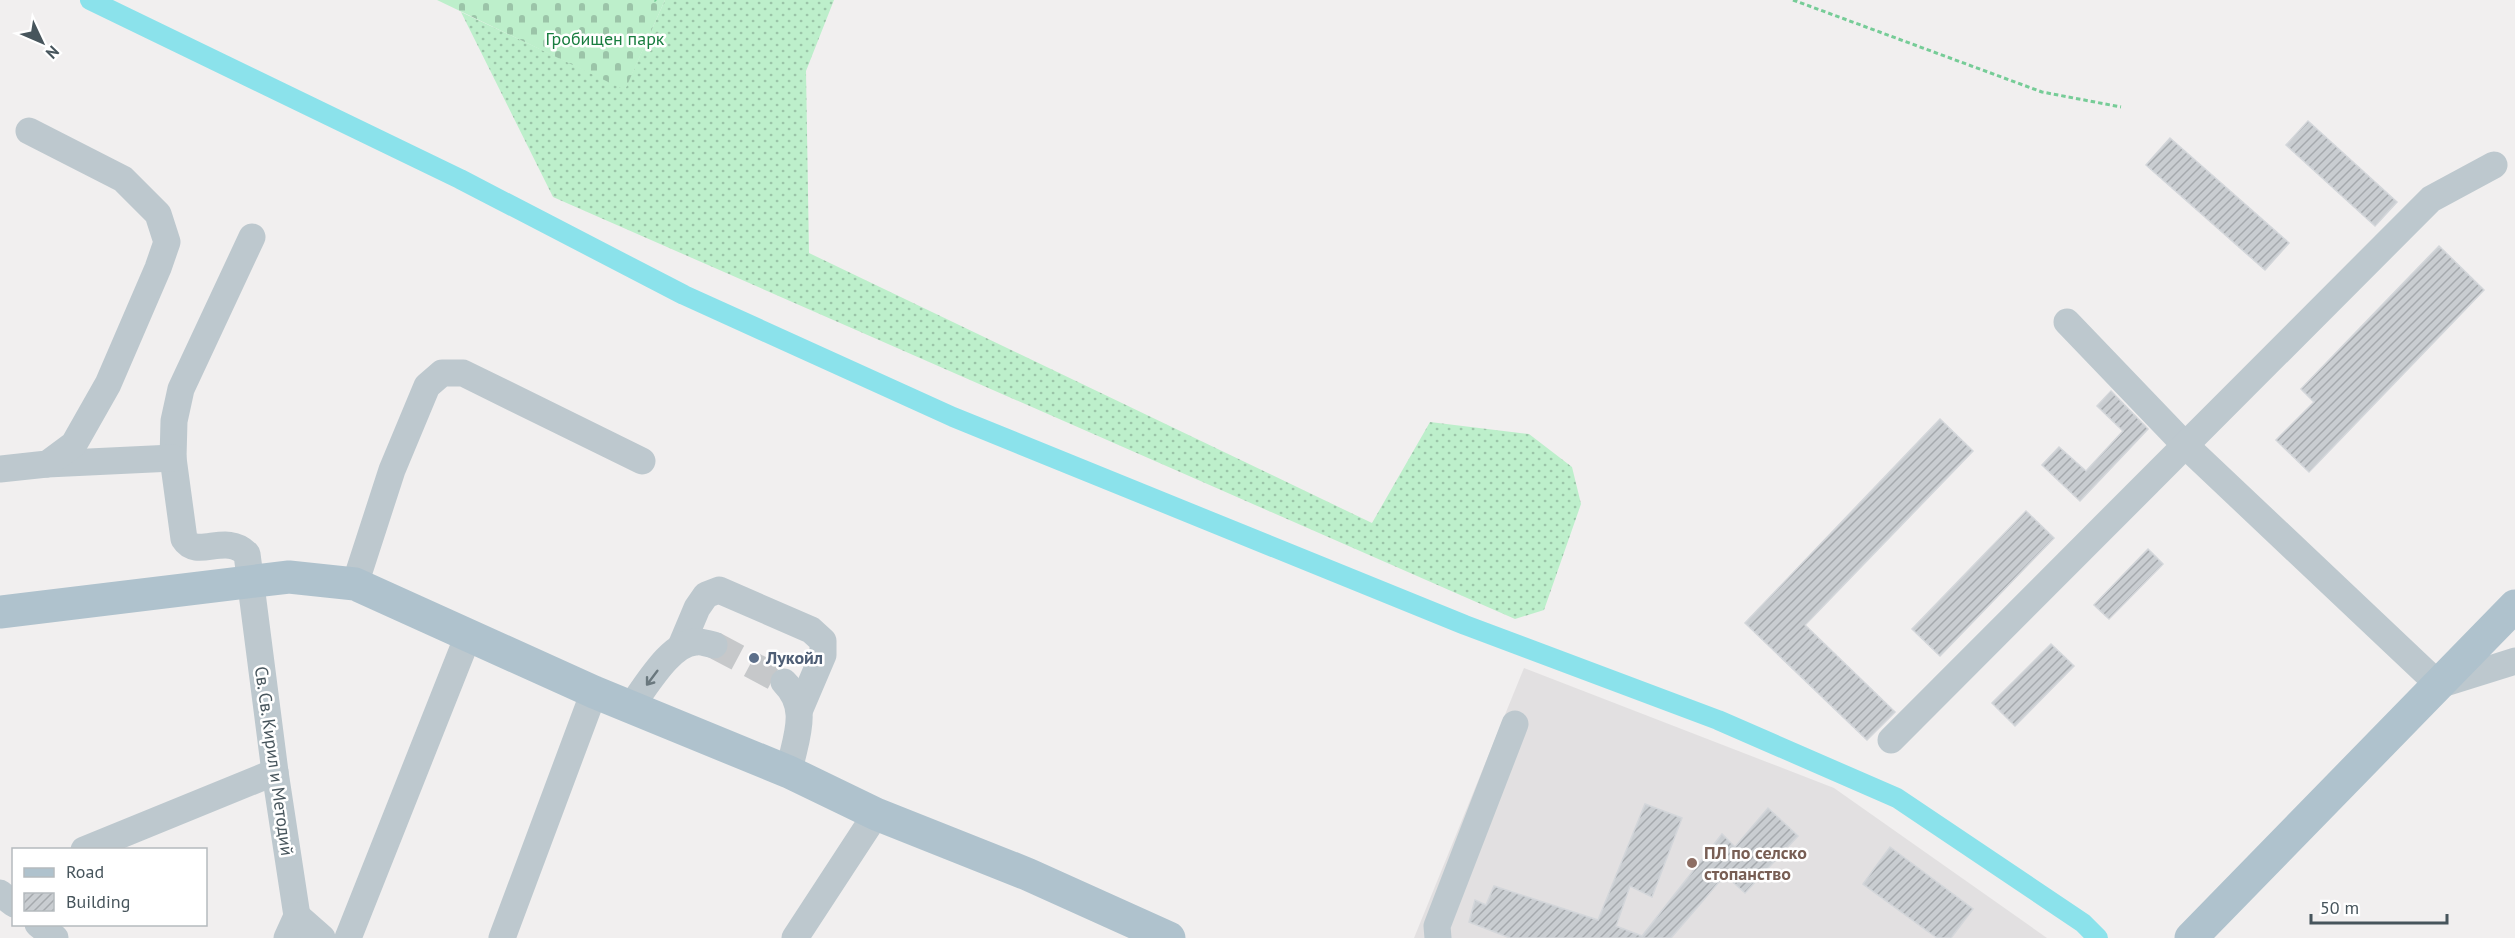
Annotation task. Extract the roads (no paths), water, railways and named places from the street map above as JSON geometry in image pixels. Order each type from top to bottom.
[{"type":"main road","points":[[0,612],[289,577],[355,584],[594,692],[789,771],[876,814],[1027,873],[1139,931],[1169,938]]},
{"type":"main road","points":[[2191,938],[2515,606]]},
{"type":"street","points":[[28,131],[123,179],[158,214],[167,242],[108,384],[74,444],[46,464]]},
{"type":"street","points":[[1892,740],[2431,199],[2494,165]]},
{"type":"street","name":"Св. Св. Кирил и Методий","points":[[252,237],[181,389],[174,421],[173,458],[184,539],[187,543],[196,548],[231,544],[247,554],[292,927]]},
{"type":"street","points":[[2067,322],[2186,445],[2439,685],[2515,661]]},
{"type":"street","points":[[355,584],[392,470],[427,386],[442,372],[463,374],[642,461]]},
{"type":"street","points":[[0,469],[46,464],[173,458]]},
{"type":"street","points":[[631,706],[668,658],[681,646],[706,595],[719,590],[811,630],[822,641],[823,654],[800,709],[789,771]]},
{"type":"street","points":[[348,938],[468,636]]},
{"type":"street","points":[[681,646],[696,642],[714,645]]},
{"type":"street","points":[[784,682],[795,693],[800,709]]},
{"type":"street","points":[[502,938],[594,692]]},
{"type":"street","points":[[1438,938],[1437,926],[1515,723]]},
{"type":"street","points":[[86,848],[275,772]]},
{"type":"street","points":[[795,938],[876,814]]},
{"type":"street","points":[[0,893],[12,902]]},
{"type":"street","points":[[40,926],[55,938]]},
{"type":"street","points":[[292,927],[321,938]]},
{"type":"waterway","points":[[90,0],[460,179],[684,295],[953,417],[1465,625],[1718,720],[1897,798],[2083,923],[2098,938]]},
{"type":"tunnel","points":[[714,645],[784,682]]},
{"type":"place","name":"Лукойл","points":[[754,658]]},
{"type":"place","name":"ПЛ по селско стопанство","points":[[1692,863]]},
{"type":"park label","name":"Гробищен парк","points":[[605,39]]}]
